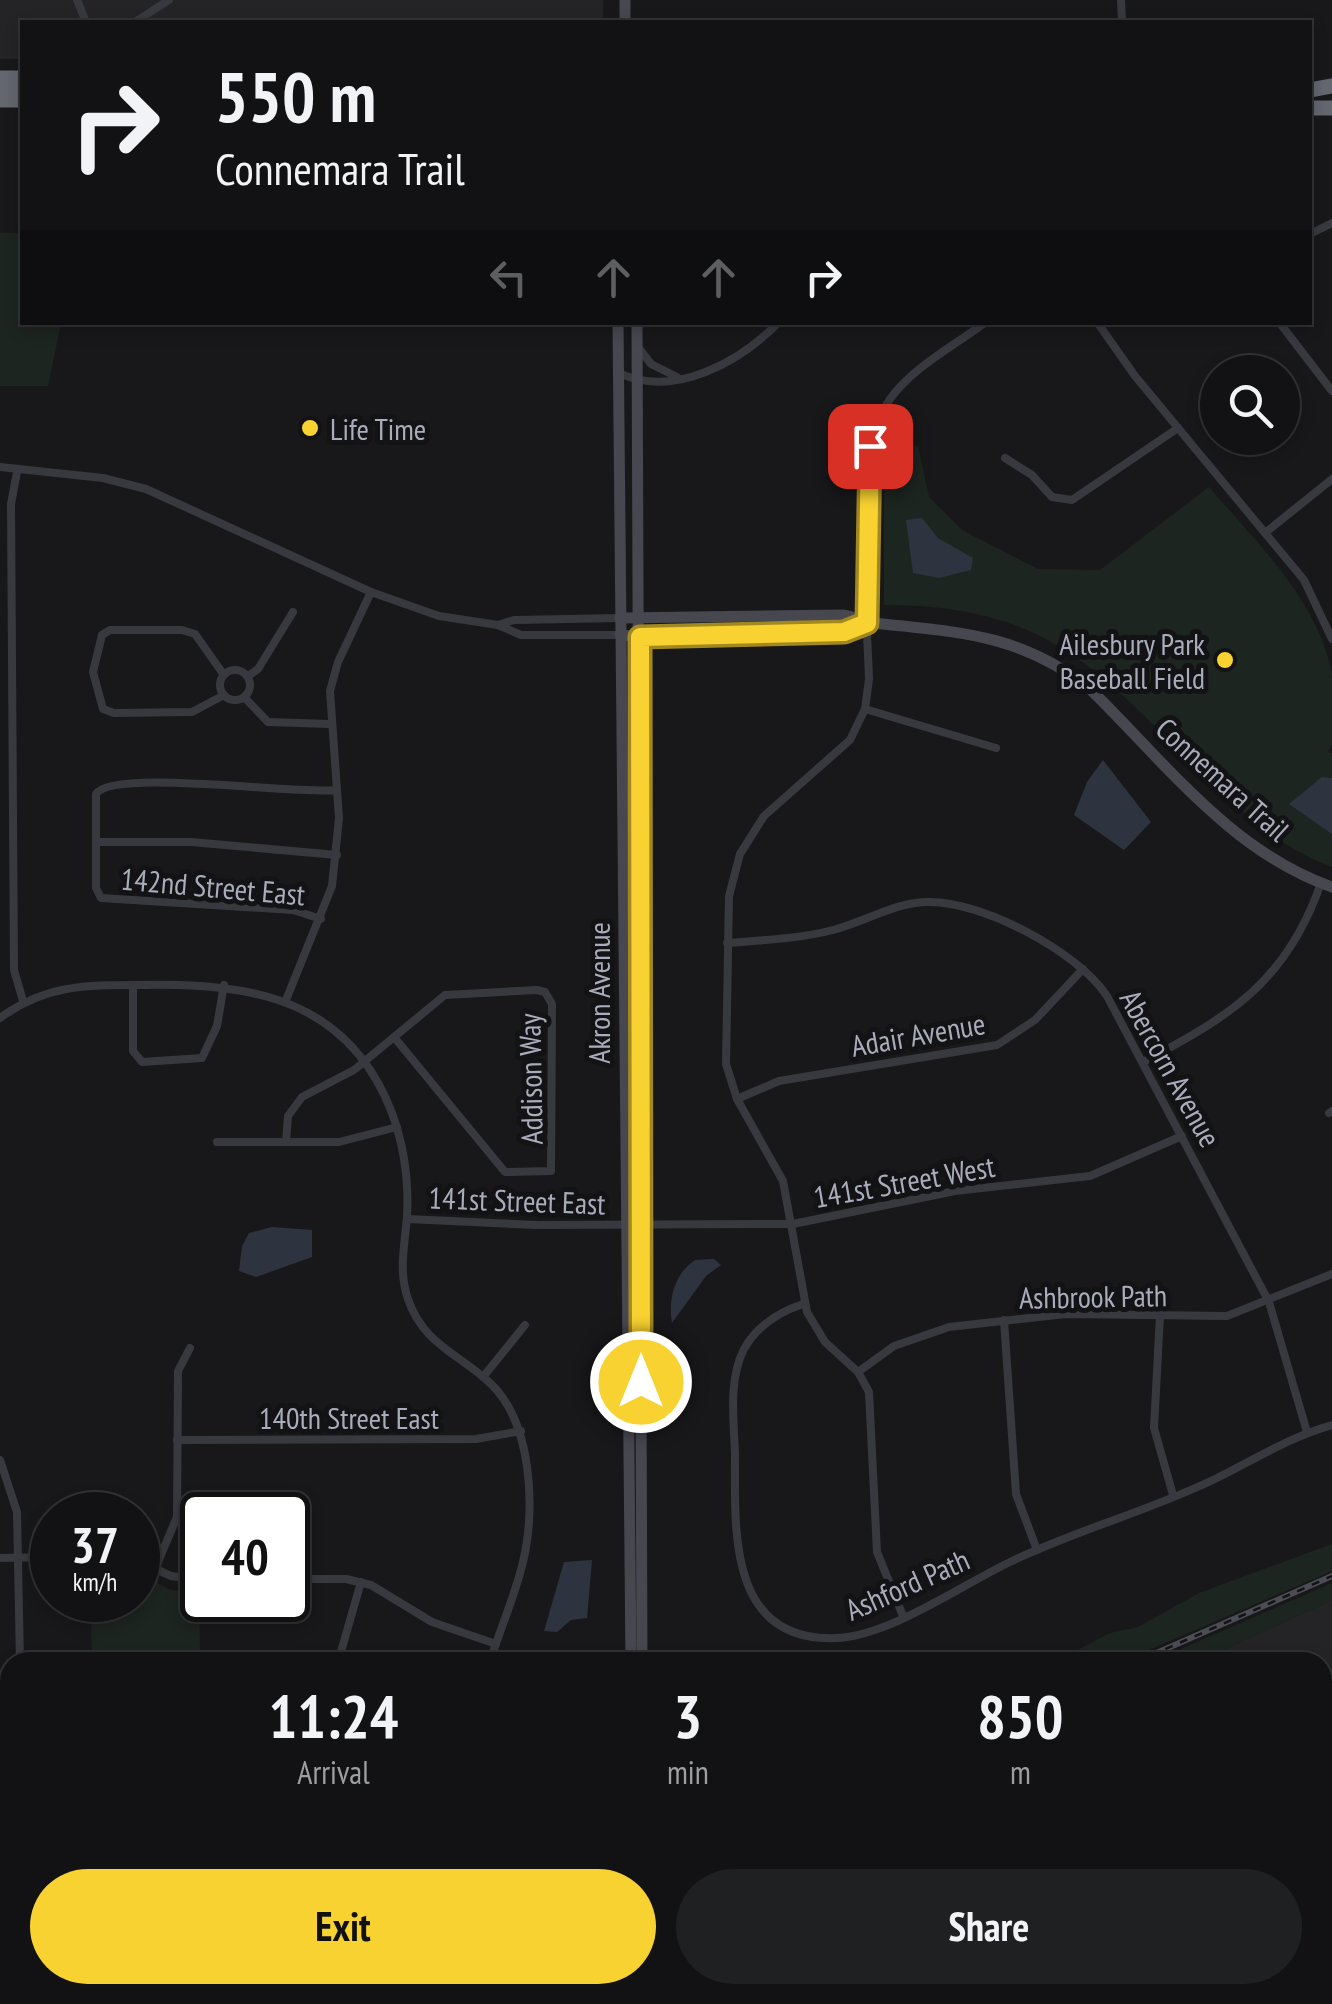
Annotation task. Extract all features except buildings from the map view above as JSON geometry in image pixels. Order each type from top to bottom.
[{"type":"street","points":[[138,20],[170,0]]},
{"type":"street","name":"Akron Avenue","points":[[618,325],[631,1652]]},
{"type":"street","name":"Akron Avenue","points":[[637,325],[642,1652]]},
{"type":"street","points":[[619,373],[638,382],[677,377],[731,362],[775,325]]},
{"type":"street","points":[[964,325],[971,333]]},
{"type":"street","points":[[902,1616],[877,1552],[873,1408],[858,1372],[825,1342],[804,1304],[784,1180],[737,1100],[726,1064],[727,943],[733,874],[750,835],[780,800],[839,753],[864,709],[869,679],[867,486],[875,429],[903,384],[982,325]]},
{"type":"street","points":[[1099,325],[1178,428],[1304,580],[1332,639]]},
{"type":"street","points":[[1282,325],[1332,391]]},
{"type":"street","points":[[638,346],[651,364],[677,377]]},
{"type":"street","points":[[1005,458],[1032,475],[1052,497],[1072,500],[1178,428]]},
{"type":"street","points":[[0,467],[17,472],[103,478],[146,488],[371,592],[439,616],[498,625],[521,636],[620,635]]},
{"type":"street","points":[[17,472],[11,504],[14,970],[24,1001]]},
{"type":"street","points":[[1265,533],[1332,479]]},
{"type":"street","points":[[286,1000],[320,920],[337,855],[330,691],[338,662],[371,592]]},
{"type":"street","points":[[248,676],[258,669],[293,612]]},
{"type":"street","name":"Connemara Trail","points":[[620,618],[843,615],[867,623],[932,626],[984,635],[1070,673],[1236,833],[1288,869],[1327,885]]},
{"type":"street","points":[[498,625],[534,619],[620,618]]},
{"type":"street","name":"Connemara Trail","points":[[620,635],[844,632],[867,623]]},
{"type":"street","points":[[224,675],[203,643],[182,630],[110,630],[102,635],[93,672],[103,709],[114,713],[192,712],[224,695]]},
{"type":"street","points":[[236,670],[248,676],[250,687],[244,697],[234,700],[224,695],[220,685],[224,675],[236,670]]},
{"type":"street","points":[[244,697],[268,722],[330,724]]},
{"type":"street","points":[[864,709],[996,748]]},
{"type":"street","points":[[0,738],[12,738]]},
{"type":"street","points":[[337,790],[308,794],[198,784],[110,784],[96,794],[96,842],[190,842],[337,855]]},
{"type":"street","name":"142nd Street East","points":[[96,842],[96,888],[101,898],[293,910],[320,920]]},
{"type":"street","points":[[0,884],[13,880]]},
{"type":"street","points":[[1142,1062],[1226,1015],[1262,986],[1293,948],[1327,885]]},
{"type":"street","name":"Abercorn Avenue","points":[[727,943],[804,937],[929,902],[979,913],[1055,948],[1084,969],[1107,996],[1269,1302],[1307,1432]]},
{"type":"street","name":"Adair Avenue","points":[[737,1100],[780,1081],[997,1044],[1034,1020],[1084,969]]},
{"type":"street","points":[[132,985],[132,1051],[142,1062],[202,1058],[217,1026],[224,985]]},
{"type":"street","points":[[0,1018],[24,1001],[69,986],[224,985],[286,1000],[324,1023],[363,1062],[396,1128],[405,1156],[407,1218],[402,1268],[412,1309],[437,1345],[484,1377],[506,1401],[521,1431],[526,1460],[526,1544],[493,1652]]},
{"type":"street","name":"Addison Way","points":[[286,1142],[288,1116],[302,1097],[363,1062],[394,1037],[453,992],[545,992],[552,1004],[551,1171],[505,1172],[394,1037]]},
{"type":"street","points":[[217,1142],[352,1140],[396,1128]]},
{"type":"street","name":"141st Street West","points":[[625,1226],[793,1224],[955,1190],[1090,1176],[1182,1136]]},
{"type":"street","name":"141st Street East","points":[[407,1218],[625,1226]]},
{"type":"street","name":"Ashbrook Path","points":[[858,1372],[883,1352],[921,1334],[1004,1320],[1091,1314],[1211,1318],[1269,1302],[1332,1274]]},
{"type":"street","name":"Ashford Path","points":[[804,1304],[759,1330],[740,1360],[734,1422],[735,1540],[740,1569],[762,1608],[804,1634],[848,1637],[902,1616],[1037,1550],[1173,1495],[1307,1432],[1332,1426]]},
{"type":"street","points":[[1160,1315],[1152,1411],[1160,1461],[1173,1495]]},
{"type":"street","points":[[1004,1320],[1016,1494],[1037,1550]]},
{"type":"street","points":[[484,1377],[524,1325]]},
{"type":"street","points":[[160,1558],[176,1525],[178,1371],[190,1348]]},
{"type":"street","name":"140th Street East","points":[[178,1440],[476,1439],[521,1431]]},
{"type":"street","points":[[0,1460],[16,1502],[20,1652]]},
{"type":"street","points":[[0,1558],[30,1558]]},
{"type":"street","points":[[310,1580],[362,1582],[389,1593],[432,1622],[496,1644]]},
{"type":"street","points":[[341,1652],[362,1582]]},
{"type":"shaded area","points":[[0,0],[603,0],[603,20],[20,20],[20,59],[0,59]]},
{"type":"shaded area","points":[[0,233],[20,233],[20,325],[61,325],[48,386],[0,386]]},
{"type":"shaded area","points":[[884,442],[918,446],[929,497],[962,530],[1038,569],[1100,570],[1209,487],[1283,573],[1325,647],[1332,674],[1332,745],[1328,751],[1332,753],[1332,867],[1295,850],[1247,815],[1130,702],[1064,649],[987,616],[884,605]]},
{"type":"shaded area","points":[[922,518],[938,538],[973,558],[971,570],[939,578],[913,573],[906,520]]},
{"type":"shaded area","points":[[1103,760],[1151,822],[1124,850],[1074,815],[1087,782]]},
{"type":"shaded area","points":[[1322,777],[1332,778],[1332,834],[1289,804]]},
{"type":"shaded area","points":[[272,1227],[312,1230],[312,1257],[256,1277],[239,1271],[242,1246],[249,1233]]},
{"type":"shaded area","points":[[714,1259],[721,1265],[706,1276],[672,1323],[674,1288],[695,1260]]},
{"type":"shaded area","points":[[1332,1544],[1332,1571],[1144,1652],[1074,1652],[1110,1633],[1138,1627],[1199,1593]]},
{"type":"shaded area","points":[[592,1560],[587,1618],[571,1620],[557,1632],[544,1631],[564,1562]]},
{"type":"shaded area","points":[[1332,1583],[1332,1600],[1219,1652],[1174,1652]]},
{"type":"shaded area","points":[[160,1585],[180,1591],[180,1622],[200,1622],[200,1650],[270,1651],[270,1652],[92,1652],[91,1622],[160,1622]]},
{"type":"shaded area","points":[[1332,1600],[1332,1652],[1219,1652]]},
{"type":"railway","points":[[1159,1652],[1332,1576]]},
{"type":"place","name":"Life Time","points":[[310,428]]},
{"type":"place","name":"Ailesbury Park Baseball Field","points":[[1225,660]]},
{"type":"route","points":[[641,1382],[640,637],[844,632],[867,623],[870,446]]}]
